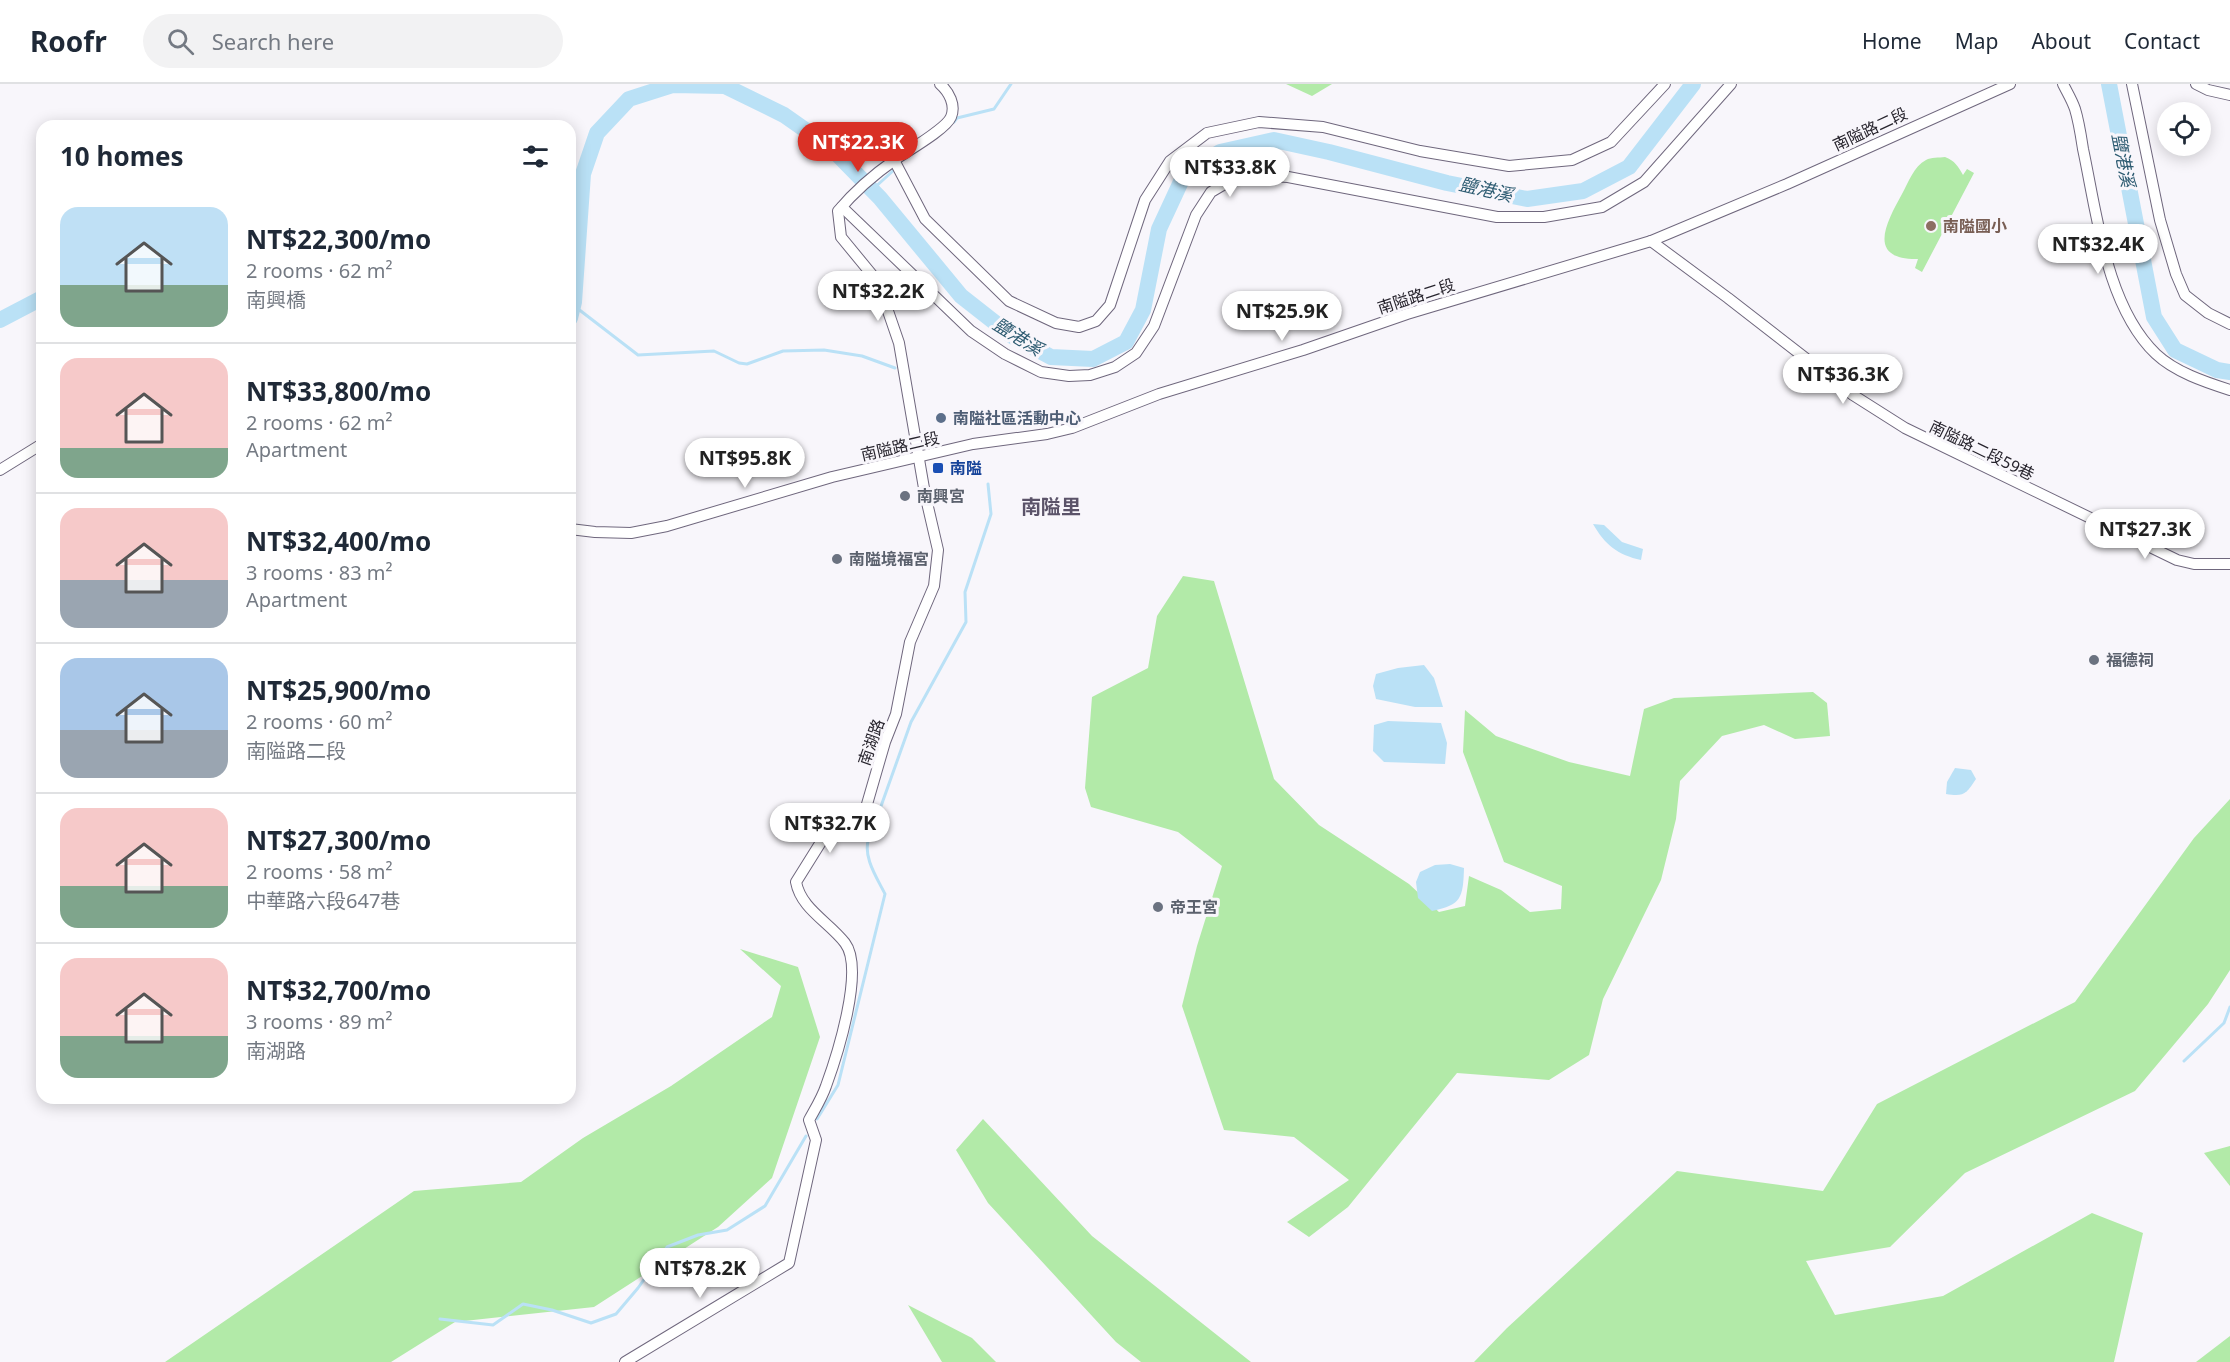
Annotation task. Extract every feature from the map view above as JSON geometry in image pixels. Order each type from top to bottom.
[{"type":"street","points":[[940,84],[950,97],[953,107],[951,118],[942,128],[894,160],[842,207],[971,331],[1005,354],[1041,372],[1069,376],[1090,375],[1115,367],[1136,353],[1154,326],[1196,215],[1211,192],[1228,182],[1250,175],[1288,177],[1497,217],[1544,217],[1602,207],[1644,182],[1731,84]]},
{"type":"street","points":[[894,160],[924,219],[1009,301],[1056,323],[1079,327],[1096,321],[1110,305],[1145,200],[1170,160],[1207,134],[1259,122],[1323,127],[1420,151],[1509,166],[1572,160],[1611,142],[1665,84]]},
{"type":"street","name":"南隘路二段","points":[[576,530],[631,533],[667,526],[832,477],[973,444],[1047,434],[1072,428],[1160,394],[1303,350],[1407,314],[1651,241],[1787,184],[2010,84]]},
{"type":"street","points":[[2063,84],[2075,108],[2115,286],[2128,316],[2140,335],[2157,354],[2179,369],[2230,390]]},
{"type":"street","points":[[2132,84],[2160,220],[2176,274],[2186,295],[2208,314],[2230,324]]},
{"type":"street","points":[[2196,84],[2208,90],[2230,95]]},
{"type":"street","name":"南湖路","points":[[626,1362],[789,1263],[816,1140],[809,1120],[825,1088],[835,1059],[851,994],[853,975],[850,952],[844,942],[798,894],[796,882],[841,810],[863,818],[885,742],[896,714],[910,642],[934,586],[938,550],[899,343],[878,282],[841,237],[838,211],[842,207]]},
{"type":"street","name":"南隘路二段59巷","points":[[1651,241],[1879,413],[1951,453],[2177,560],[2194,564],[2230,564]]},
{"type":"street","points":[[0,470],[36,448]]},
{"type":"green space","points":[[1286,84],[1332,84],[1312,96]]},
{"type":"green space","points":[[1945,157],[1956,164],[1963,175],[1967,169],[1974,173],[1922,272],[1915,268],[1918,259],[1902,258],[1891,253],[1886,247],[1886,228],[1918,166],[1928,159]]},
{"type":"green space","points":[[1183,576],[1214,581],[1274,779],[1319,825],[1409,884],[1439,912],[1465,906],[1469,876],[1501,890],[1530,912],[1561,909],[1562,886],[1504,862],[1463,752],[1465,710],[1496,736],[1569,762],[1630,776],[1644,709],[1674,698],[1813,692],[1827,703],[1830,736],[1795,739],[1764,725],[1722,736],[1680,781],[1676,819],[1661,880],[1603,999],[1589,1055],[1549,1080],[1457,1073],[1348,1207],[1309,1237],[1287,1222],[1349,1180],[1294,1137],[1224,1130],[1182,1006],[1197,946],[1222,866],[1178,832],[1091,807],[1085,788],[1092,697],[1148,668],[1157,616]]},
{"type":"green space","points":[[2230,799],[2230,970],[2208,1004],[2135,1091],[1965,1173],[1890,1247],[1806,1261],[1835,1315],[1943,1296],[2092,1213],[2143,1233],[2114,1362],[1474,1362],[1507,1328],[1677,1171],[1823,1191],[1877,1104],[2075,1002],[2194,838]]},
{"type":"green space","points":[[740,949],[798,967],[820,1037],[772,1178],[718,1227],[594,1307],[455,1322],[391,1362],[165,1362],[414,1191],[521,1182],[583,1138],[671,1086],[772,1017],[781,986]]},
{"type":"green space","points":[[983,1119],[1092,1236],[1251,1362],[1141,1362],[1116,1342],[988,1203],[956,1150]]},
{"type":"green space","points":[[2230,1146],[2230,1186],[2204,1153]]},
{"type":"green space","points":[[908,1305],[972,1338],[996,1362],[942,1362]]},
{"type":"green space","points":[[2230,1336],[2230,1362],[2196,1362]]},
{"type":"water","points":[[1593,524],[1604,525],[1622,542],[1643,549],[1641,560],[1613,548],[1602,538]]},
{"type":"water","points":[[1424,665],[1434,678],[1443,707],[1415,707],[1376,699],[1373,686],[1376,674],[1398,668]]},
{"type":"water","points":[[1388,721],[1441,723],[1447,743],[1445,764],[1384,762],[1373,751],[1374,725]]},
{"type":"water","points":[[1955,768],[1971,770],[1976,779],[1961,795],[1946,794],[1947,782]]},
{"type":"water","points":[[1450,864],[1464,868],[1461,893],[1450,906],[1432,911],[1418,898],[1416,882],[1420,872],[1435,865]]},
{"type":"waterway","points":[[954,122],[957,118],[994,109],[1011,84]]},
{"type":"waterway","name":"鹽港溪","points":[[576,274],[583,174],[597,133],[629,99],[673,85],[725,86],[784,115],[831,148],[880,198],[961,296],[1012,336],[1051,357],[1093,359],[1126,342],[1143,310],[1159,229],[1185,173],[1220,152],[1274,140],[1447,183],[1527,199],[1583,191],[1629,167],[1693,84]]},
{"type":"waterway","name":"鹽港溪","points":[[2109,84],[2154,317],[2175,350],[2217,370],[2230,372]]},
{"type":"waterway","points":[[872,190],[895,169]]},
{"type":"waterway","name":"鹽港溪","points":[[0,320],[36,301]]},
{"type":"waterway","points":[[576,307],[638,355],[714,351],[739,363],[747,364],[783,351],[824,350],[862,356],[895,368]]},
{"type":"waterway","points":[[875,823],[911,722],[966,622],[965,592],[991,514],[988,484]]},
{"type":"waterway","points":[[817,1119],[838,1085],[885,894],[869,859],[867,852],[869,838]]},
{"type":"waterway","points":[[2184,1061],[2224,1023],[2230,1007]]},
{"type":"waterway","points":[[440,1319],[493,1325],[523,1304],[552,1310],[591,1323],[616,1314],[667,1247],[698,1235],[727,1230],[765,1206],[806,1136]]},
{"type":"place","name":"南隘國小","points":[[1931,226]]},
{"type":"place","name":"南隘社區活動中心","points":[[941,418]]},
{"type":"place","name":"南隘","points":[[938,468]]},
{"type":"place","name":"南興宮","points":[[905,496]]},
{"type":"place","name":"南隘境福宮","points":[[837,559]]},
{"type":"place","name":"福德祠","points":[[2094,660]]},
{"type":"place","name":"帝王宮","points":[[1158,907]]},
{"type":"district","name":"南隘里","points":[[1051,506]]}]
